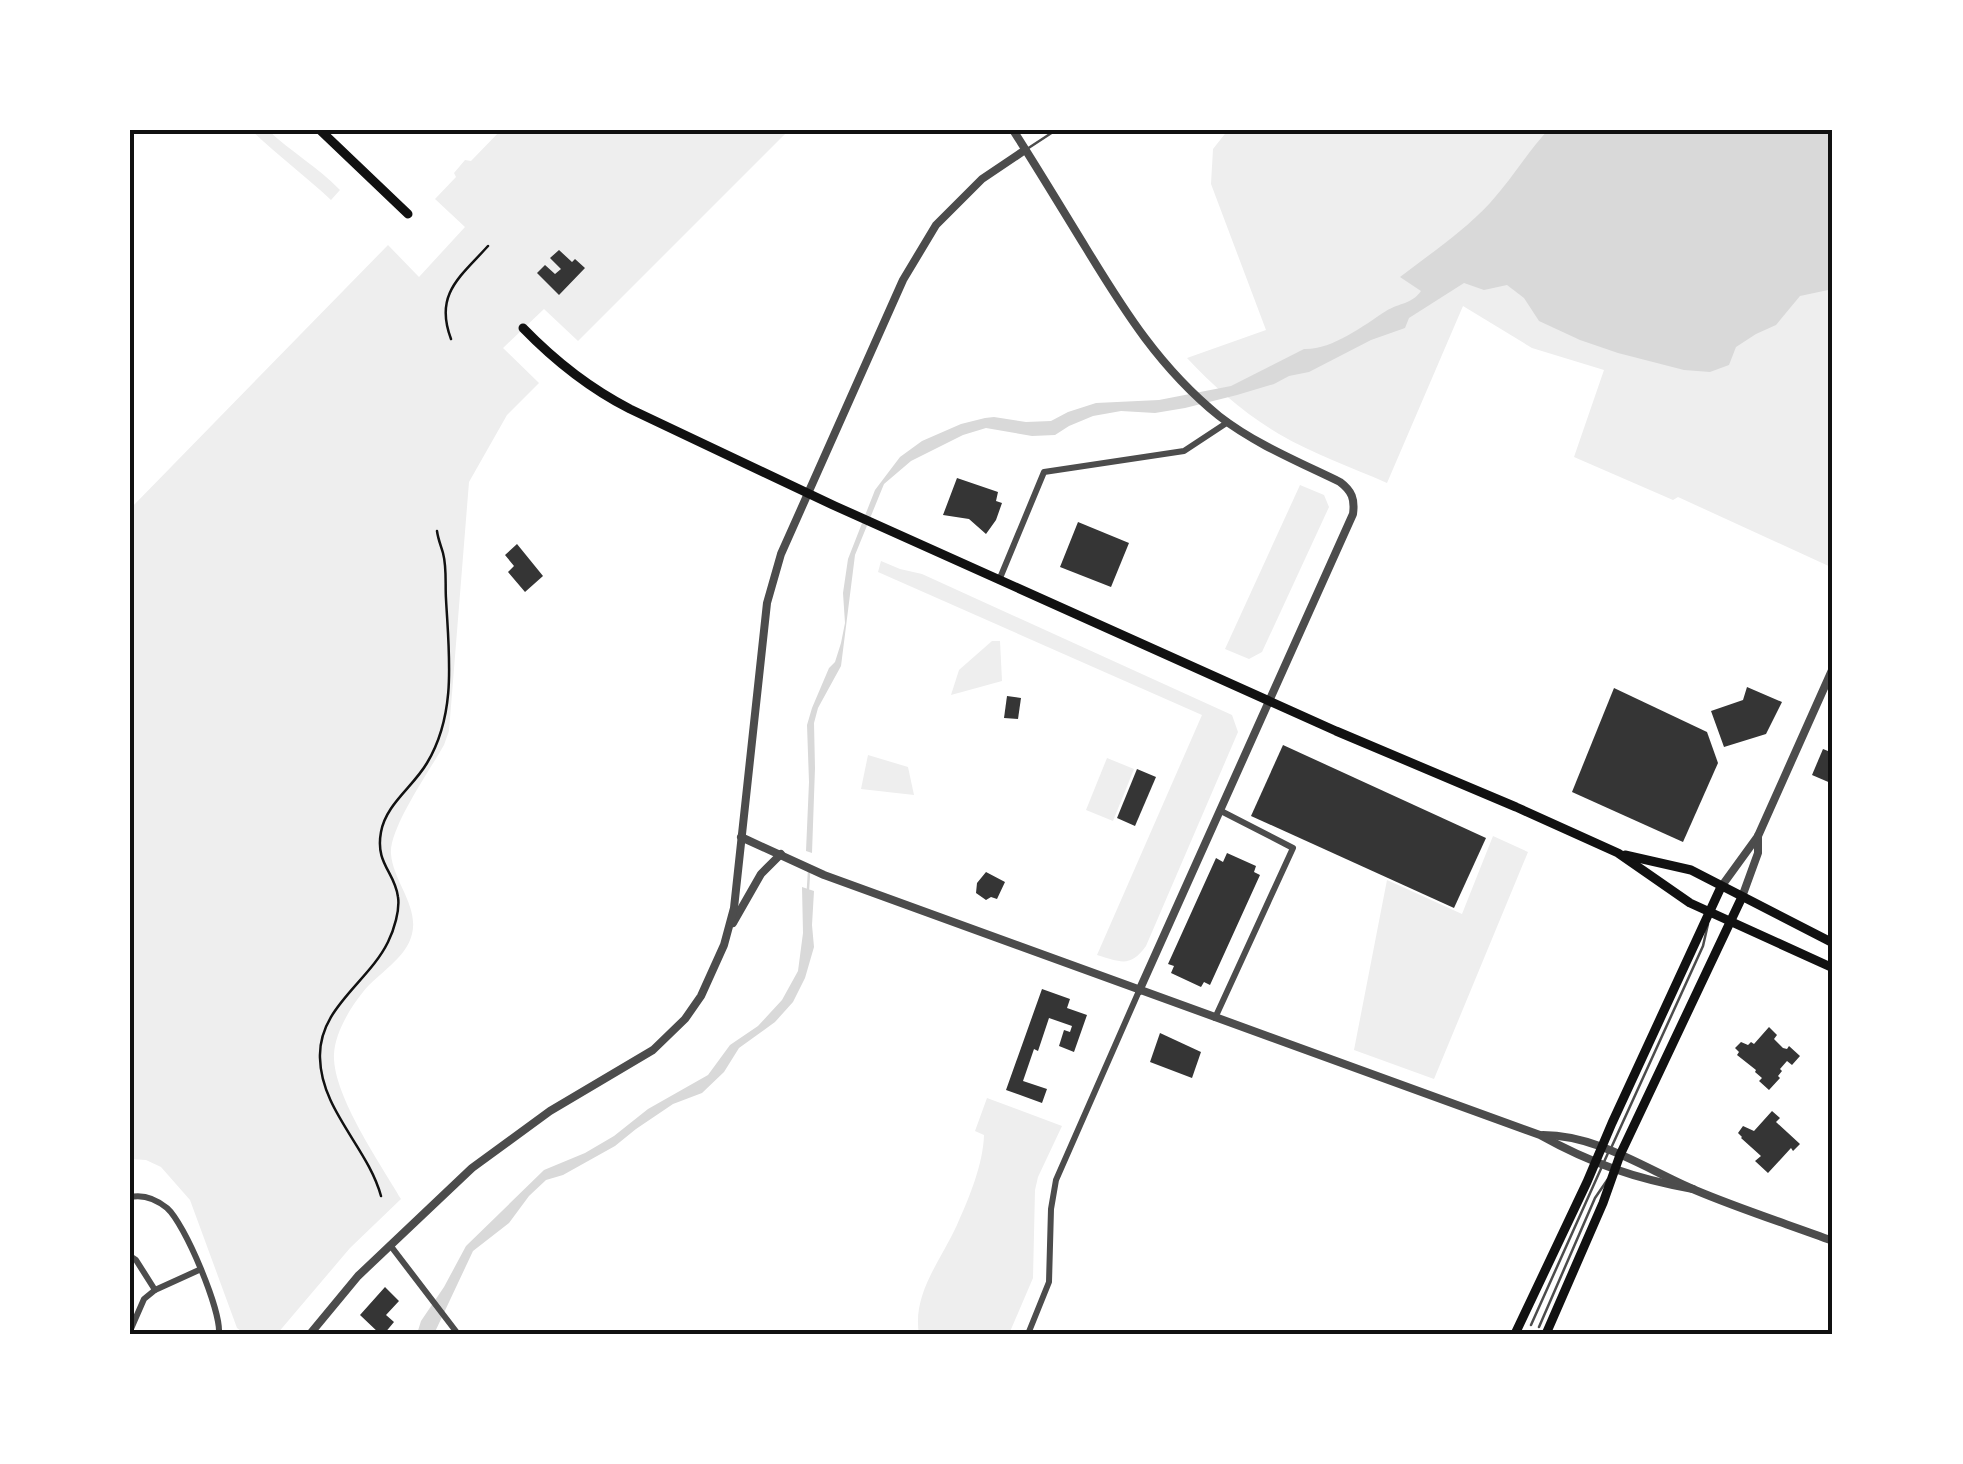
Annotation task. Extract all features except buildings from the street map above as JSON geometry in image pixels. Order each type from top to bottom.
[{"type":"main road","points":[[320,130],[408,214]]},
{"type":"main road","points":[[523,328],[556,360],[607,397],[835,506],[1618,853],[1691,870],[1833,943]]},
{"type":"main road","points":[[1618,853],[1690,903],[1833,968]]},
{"type":"main road","points":[[1542,1330],[1603,1203],[1614,1170],[1612,1123],[1721,887]]},
{"type":"main road","points":[[1515,1334],[1599,1164],[1611,1151],[1742,897]]},
{"type":"street","points":[[1013,130],[1156,356],[1188,390],[1225,420],[1262,444],[1340,482],[1348,488],[1354,503],[1354,514],[1056,1180],[1049,1282],[1028,1334]]},
{"type":"street","points":[[728,932],[767,603],[782,554],[903,280],[936,225],[982,179],[1026,150]]},
{"type":"street","points":[[1000,578],[1044,472],[1184,451],[1225,420]]},
{"type":"street","points":[[1721,887],[1758,836],[1833,668]]},
{"type":"street","points":[[1215,1018],[1293,848],[1222,811]]},
{"type":"street","points":[[1742,897],[1758,853],[1758,836]]},
{"type":"street","points":[[741,837],[824,875],[1540,1135],[1614,1170],[1648,1182],[1693,1189]]},
{"type":"street","points":[[310,1334],[358,1276],[472,1168],[672,1033],[701,996],[728,932],[760,874],[782,855]]},
{"type":"street","points":[[1540,1135],[1562,1135],[1611,1151],[1693,1189],[1833,1240]]},
{"type":"street","points":[[130,1197],[140,1195],[153,1200],[172,1214],[217,1312],[219,1334]]},
{"type":"street","points":[[390,1245],[458,1334]]},
{"type":"street","points":[[130,1256],[155,1290]]},
{"type":"street","points":[[130,1331],[144,1299],[200,1270]]},
{"type":"lane","points":[[1026,150],[1056,130]]},
{"type":"lane","points":[[1532,1326],[1599,1164]]},
{"type":"path","points":[[451,339],[446,322],[446,296],[488,246]]},
{"type":"path","points":[[381,1196],[376,1178],[335,1109],[322,1078],[319,1052],[326,1025],[335,1010],[390,938],[398,898],[381,857],[382,825],[426,764],[442,730],[450,688],[450,657],[446,568],[436,531]]},
{"type":"shaded area","points":[[251,130],[268,130],[340,190],[331,200]]},
{"type":"shaded area","points":[[501,130],[789,130],[578,341],[544,309],[503,348],[539,383],[507,415],[469,482],[449,731],[392,843],[393,864],[412,913],[412,934],[404,951],[353,1005],[340,1029],[334,1054],[335,1070],[349,1108],[401,1199],[350,1248],[277,1334],[245,1334],[237,1328],[190,1200],[161,1167],[146,1160],[130,1159],[130,509],[388,245],[419,277],[465,227],[435,199],[456,177],[454,173],[465,160],[471,161]]},
{"type":"shaded area","points":[[1228,130],[1833,130],[1833,568],[1678,497],[1673,500],[1574,457],[1604,370],[1532,348],[1463,306],[1387,483],[1305,448],[1254,418],[1187,358],[1266,330],[1211,184],[1213,149]]},
{"type":"shaded area","points":[[1548,130],[1833,130],[1833,289],[1800,296],[1776,325],[1736,347],[1729,365],[1710,372],[1684,370],[1580,340],[1539,321],[1524,298],[1507,285],[1484,290],[1464,283],[1409,318],[1405,328],[1274,384],[1185,408],[1093,416],[1055,435],[1032,436],[986,428],[911,461],[884,484],[855,555],[841,666],[814,723],[812,853],[806,851],[807,725],[841,643],[848,559],[875,490],[900,457],[922,441],[985,418],[1051,421],[1096,403],[1159,400],[1231,386],[1304,349],[1325,346],[1347,336],[1421,291],[1400,277],[1480,214]]},
{"type":"shaded area","points":[[1300,485],[1324,495],[1329,507],[1262,652],[1249,659],[1225,649]]},
{"type":"shaded area","points":[[881,561],[922,574],[1232,715],[1238,732],[1146,946],[1135,958],[1119,961],[1097,955],[1202,715],[878,572]]},
{"type":"shaded area","points":[[992,641],[1000,641],[1002,681],[951,695],[959,670]]},
{"type":"shaded area","points":[[868,755],[908,767],[914,795],[861,789]]},
{"type":"shaded area","points":[[1107,758],[1134,769],[1113,821],[1086,810]]},
{"type":"shaded area","points":[[1493,836],[1528,852],[1434,1079],[1354,1050],[1387,880],[1462,914]]},
{"type":"shaded area","points":[[802,887],[814,891],[814,947],[793,1002],[775,1022],[739,1048],[724,1072],[702,1093],[673,1104],[615,1146],[563,1175],[546,1180],[509,1223],[473,1251],[434,1334],[417,1334],[466,1246],[544,1170],[585,1153],[648,1109],[708,1075],[730,1045],[758,1026],[782,1000],[798,971],[803,933]]},
{"type":"shaded area","points":[[987,1098],[1062,1126],[1035,1190],[1033,1278],[1009,1334],[919,1334],[924,1291],[957,1225],[978,1170],[984,1135],[975,1131]]},
{"type":"waterway","points":[[808,889],[809,872]]}]
